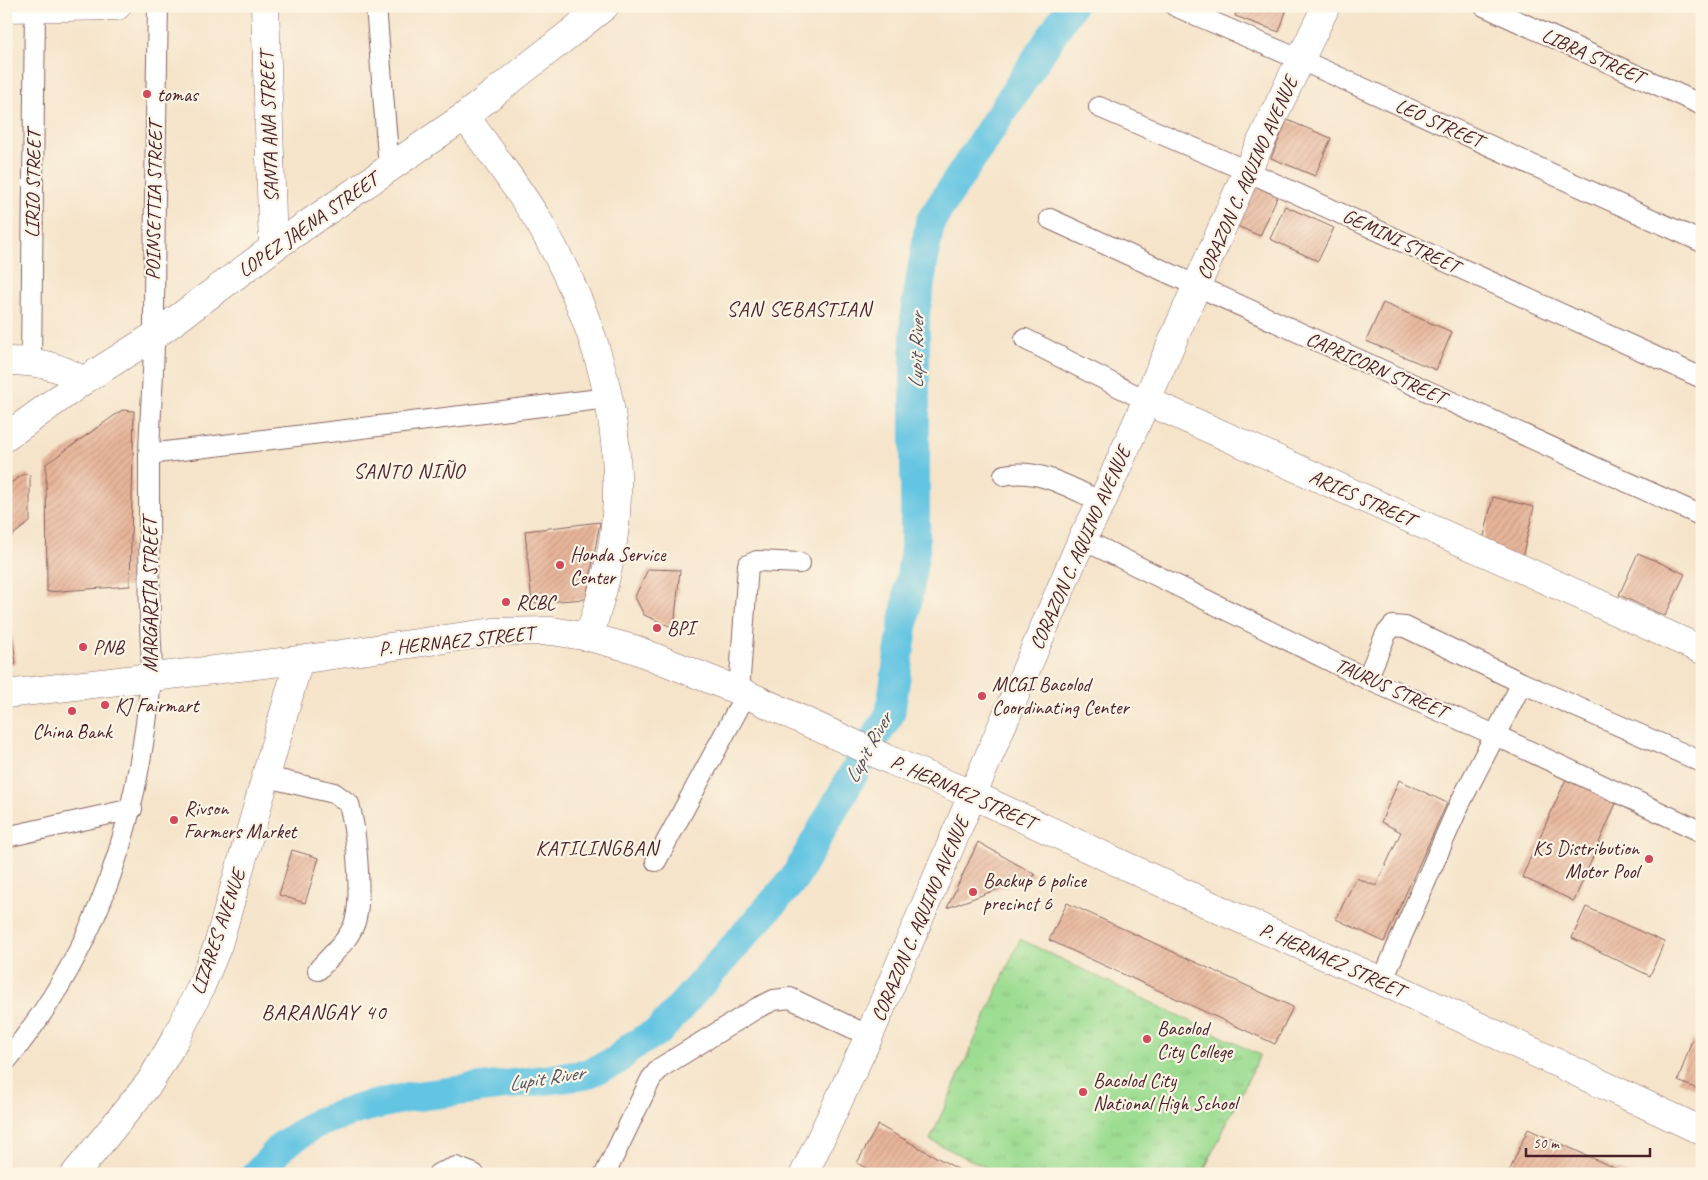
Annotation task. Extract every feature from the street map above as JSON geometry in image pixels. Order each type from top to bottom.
[{"type":"main road","points":[[6,8],[117,6]]},
{"type":"main road","name":"SANTA ANA STREET","points":[[264,6],[272,248]]},
{"type":"main road","name":"CORAZON C. AQUINO AVENUE","points":[[804,1174],[869,1036],[1082,539],[1102,502],[1145,400],[1198,287],[1247,171],[1326,6]]},
{"type":"main road","name":"LOPEZ JAENA STREET","points":[[6,437],[83,381],[154,336],[272,248],[466,116],[599,8]]},
{"type":"main road","points":[[466,116],[538,222],[576,293],[602,367],[617,466],[615,526],[604,586],[589,636]]},
{"type":"main road","points":[[18,361],[66,370],[83,381]]},
{"type":"main road","name":"ARIES STREET","points":[[1145,400],[1702,650]]},
{"type":"main road","name":"P. HERNAEZ STREET","points":[[6,694],[299,660],[493,632],[552,631],[589,636],[634,650],[742,693],[892,761],[973,795],[1227,913],[1382,981],[1702,1131]]},
{"type":"main road","name":"LIZARES AVENUE","points":[[75,1174],[150,1082],[176,1038],[199,992],[218,945],[299,660]]},
{"type":"street","name":"POINSETTIA STREET","points":[[154,336],[152,267],[158,6]]},
{"type":"street","points":[[376,6],[389,168]]},
{"type":"street","name":"LEO STREET","points":[[1175,6],[1301,60],[1702,242]]},
{"type":"street","name":"LIBRA STREET","points":[[1484,6],[1702,105]]},
{"type":"street","name":"LIRIO STREET","points":[[18,361],[35,8]]},
{"type":"street","name":"GEMINI STREET","points":[[1099,107],[1247,171],[1702,378]]},
{"type":"street","name":"CAPRICORN STREET","points":[[1050,219],[1702,516]]},
{"type":"street","name":"MARGARITA STREET","points":[[6,1061],[34,1028],[89,932],[132,809],[151,677],[150,454],[154,336]]},
{"type":"street","name":"ARIES STREET","points":[[1025,338],[1145,400]]},
{"type":"street","points":[[150,454],[608,398]]},
{"type":"street","points":[[1004,476],[1020,472],[1043,476],[1102,502]]},
{"type":"street","name":"TAURUS STREET","points":[[1082,539],[1367,679],[1495,735],[1702,832]]},
{"type":"street","points":[[656,861],[742,693],[748,565],[757,561],[800,563]]},
{"type":"street","points":[[1367,679],[1386,634],[1393,626],[1406,627],[1522,683],[1702,762]]},
{"type":"street","points":[[1382,981],[1459,804],[1488,752],[1522,683]]},
{"type":"street","points":[[267,777],[334,793],[349,804],[356,827],[356,918],[348,936],[318,970]]},
{"type":"street","points":[[6,837],[132,809]]},
{"type":"street","points":[[605,1174],[651,1079],[660,1068],[757,1008],[774,1000],[790,998],[869,1036]]},
{"type":"street","points":[[438,1174],[456,1167],[474,1174]]},
{"type":"green space","points":[[1020,939],[1260,1055],[1202,1174],[999,1174],[930,1140]]},
{"type":"building","points":[[1239,6],[1288,6],[1279,32],[1235,16]]},
{"type":"building","points":[[1287,120],[1331,138],[1315,176],[1271,158]]},
{"type":"building","points":[[1253,184],[1278,195],[1260,236],[1235,225]]},
{"type":"building","points":[[1285,206],[1334,228],[1318,261],[1270,239]]},
{"type":"building","points":[[1383,303],[1452,332],[1436,370],[1366,341]]},
{"type":"building","points":[[122,410],[134,411],[130,586],[47,592],[46,464]]},
{"type":"building","points":[[24,474],[30,475],[30,522],[6,540],[6,486]]},
{"type":"building","points":[[1493,497],[1534,507],[1522,558],[1481,549]]},
{"type":"building","name":"Honda Service Center","points":[[600,522],[586,599],[532,603],[525,531]]},
{"type":"building","points":[[1638,553],[1685,574],[1665,616],[1619,595]]},
{"type":"building","points":[[648,569],[680,570],[674,628],[644,615],[635,597]]},
{"type":"building","points":[[10,620],[16,664],[6,666],[6,621]]},
{"type":"building","points":[[1566,779],[1617,801],[1574,901],[1522,877]]},
{"type":"building","points":[[1399,780],[1447,803],[1384,942],[1336,919],[1356,878],[1376,886],[1401,832],[1381,822]]},
{"type":"building","name":"Backup 6 police precinct 6","points":[[978,842],[1036,875],[947,908]]},
{"type":"building","points":[[292,850],[319,858],[305,903],[279,895]]},
{"type":"building","points":[[1067,903],[1293,1007],[1275,1044],[1049,940]]},
{"type":"building","points":[[1586,907],[1664,942],[1650,976],[1572,938]]},
{"type":"building","points":[[1692,1040],[1702,1044],[1702,1091],[1678,1081]]},
{"type":"building","points":[[878,1125],[967,1174],[877,1174],[857,1163]]},
{"type":"building","points":[[1528,1129],[1628,1174],[1508,1174]]},
{"type":"waterway","name":"Lupit River","points":[[257,1174],[283,1145],[317,1123],[361,1108],[410,1097],[584,1075],[616,1061],[632,1046],[659,1031],[794,879],[865,753],[890,714],[915,549],[915,313],[930,222],[1071,6]]},
{"type":"place","name":"tomas","points":[[147,94]]},
{"type":"place","name":"Honda Service Center","points":[[560,565]]},
{"type":"place","name":"RCBC","points":[[506,602]]},
{"type":"place","name":"BPI","points":[[657,628]]},
{"type":"place","name":"PNB","points":[[83,647]]},
{"type":"place","name":"MCGI Bacolod Coordinating Center","points":[[982,696]]},
{"type":"place","name":"KJ Fairmart","points":[[105,705]]},
{"type":"place","name":"China Bank","points":[[72,711]]},
{"type":"place","name":"Rivson Farmers Market","points":[[174,820]]},
{"type":"place","name":"K5 Distribution Motor Pool","points":[[1649,859]]},
{"type":"place","name":"Backup 6 police precinct 6","points":[[973,892]]},
{"type":"place","name":"Bacolod City College","points":[[1147,1039]]},
{"type":"place","name":"Bacolod City National High School","points":[[1083,1092]]},
{"type":"district","name":"SAN SEBASTIAN","points":[[799,309]]},
{"type":"district","name":"SANTO NIÑO","points":[[409,471]]},
{"type":"district","name":"KATILINGBAN","points":[[597,848]]},
{"type":"district","name":"BARANGAY 40","points":[[324,1012]]}]
